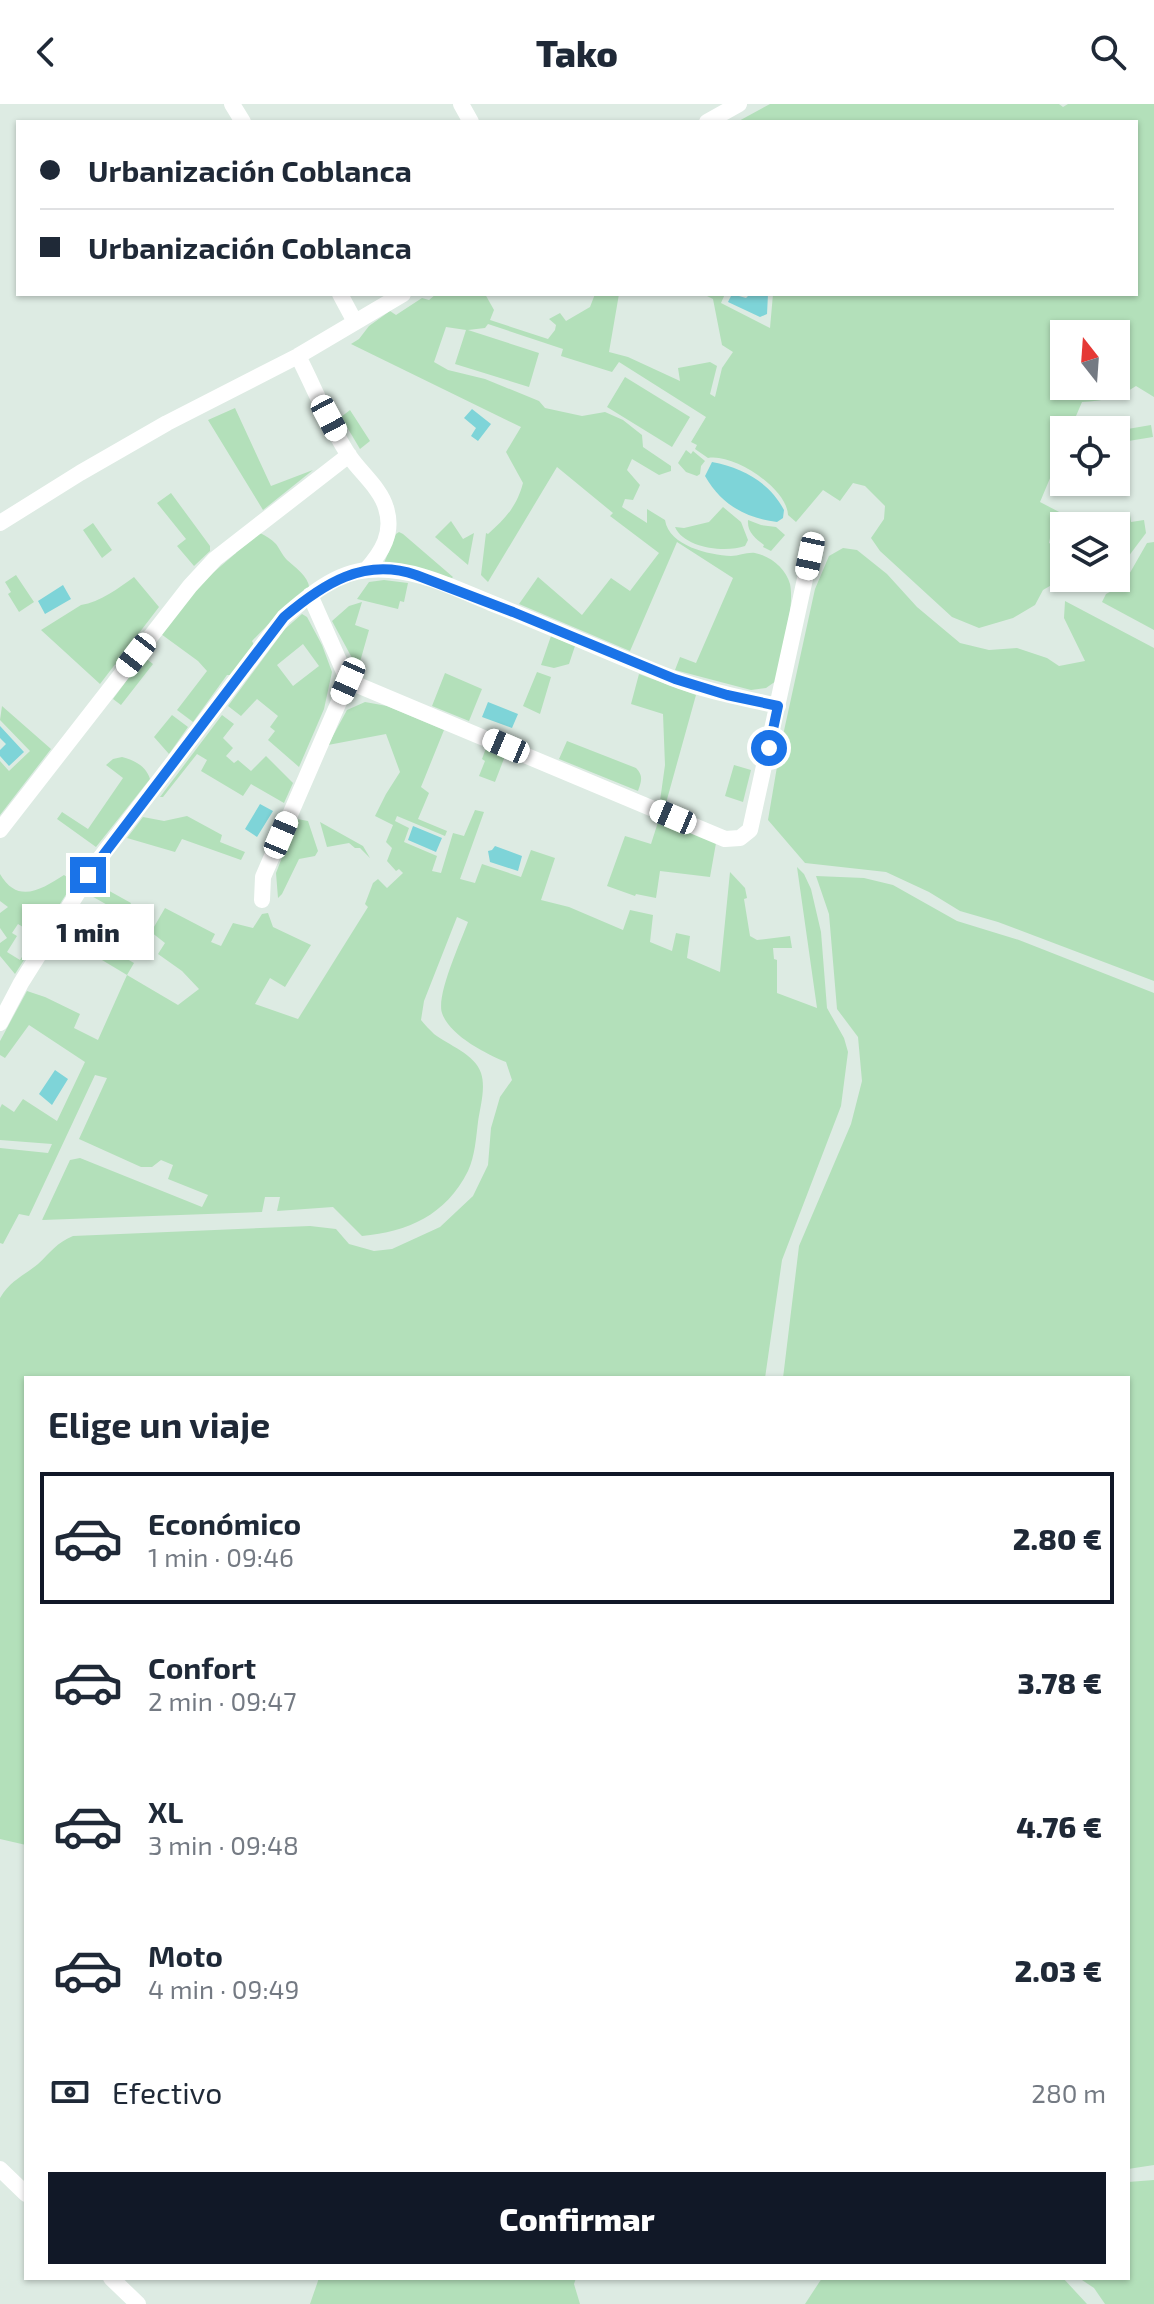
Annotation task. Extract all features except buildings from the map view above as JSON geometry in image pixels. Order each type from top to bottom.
[{"type":"street","points":[[710,120],[731,106]]},
{"type":"street","points":[[341,296],[355,322]]},
{"type":"street","points":[[0,523],[167,423],[298,356],[400,296]]},
{"type":"street","points":[[298,356],[349,455],[386,507],[389,534],[381,553],[366,570]]},
{"type":"street","points":[[0,830],[190,586],[215,559],[349,455]]},
{"type":"street","points":[[310,595],[348,681],[725,839],[740,838],[750,830],[810,556]]},
{"type":"street","points":[[0,1023],[21,983],[97,862],[284,617],[327,585],[366,570],[403,570],[675,679],[778,706]]},
{"type":"street","points":[[262,900],[263,877],[348,681]]},
{"type":"street","points":[[0,2169],[24,2192]]},
{"type":"street","points":[[113,2280],[138,2304]]},
{"type":"green space","points":[[770,104],[1059,104],[1063,107],[1068,104],[1154,104],[1154,397],[1136,386],[1130,389],[1130,320],[1050,320],[1050,400],[1101,400],[1082,402],[1076,416],[1050,416],[1050,478],[1040,502],[1059,512],[1050,512],[1050,586],[1043,590],[1035,605],[1013,618],[979,628],[952,617],[880,551],[871,538],[884,519],[885,506],[865,486],[853,483],[840,501],[823,490],[796,522],[788,515],[779,494],[757,474],[731,461],[708,458],[695,449],[697,445],[691,442],[706,417],[619,362],[612,372],[561,356],[563,349],[488,324],[485,328],[468,330],[539,353],[529,387],[455,364],[466,330],[446,327],[434,362],[448,370],[485,379],[539,401],[545,408],[582,416],[605,412],[623,420],[642,435],[643,447],[671,466],[671,471],[659,475],[632,459],[627,470],[640,485],[633,500],[625,499],[622,507],[647,523],[647,509],[665,520],[668,529],[682,543],[702,551],[734,556],[755,553],[767,557],[788,578],[791,606],[776,681],[766,688],[751,690],[675,670],[680,657],[696,663],[733,578],[677,542],[630,651],[519,604],[538,577],[582,615],[611,578],[630,591],[659,553],[610,516],[613,513],[557,467],[488,582],[481,575],[486,533],[510,511],[523,483],[506,452],[521,427],[351,344],[390,311],[396,315],[422,298],[486,296],[494,310],[490,320],[548,339],[556,325],[549,319],[560,313],[566,321],[590,307],[594,296],[619,296],[609,352],[628,357],[680,381],[678,368],[710,362],[717,366],[710,394],[715,397],[722,368],[733,352],[722,345],[713,299],[707,296],[724,296],[721,303],[770,328],[773,296],[1138,296],[1138,120],[741,120]]},
{"type":"green space","points":[[625,377],[690,417],[672,447],[607,407]]},
{"type":"green space","points":[[235,408],[271,486],[313,470],[263,510],[208,420]]},
{"type":"green space","points":[[350,410],[370,441],[360,449],[341,417]]},
{"type":"green space","points":[[1151,425],[1153,437],[1130,441],[1130,429]]},
{"type":"green space","points":[[686,450],[691,454],[693,451],[705,461],[697,476],[686,472],[678,463]]},
{"type":"green space","points":[[171,493],[210,546],[210,551],[194,566],[177,546],[186,539],[157,503]]},
{"type":"green space","points":[[723,507],[741,522],[748,540],[745,546],[727,549],[706,547],[687,540],[675,527],[709,522]]},
{"type":"green space","points":[[1130,515],[1131,522],[1144,520],[1146,533],[1130,554]]},
{"type":"green space","points":[[748,520],[776,527],[785,535],[771,551],[752,534]]},
{"type":"green space","points":[[451,521],[463,539],[474,533],[468,565],[435,537]]},
{"type":"green space","points":[[93,523],[112,550],[102,558],[83,530]]},
{"type":"green space","points":[[399,532],[403,534],[453,577],[384,563]]},
{"type":"green space","points":[[260,533],[276,544],[307,580],[310,592],[308,608],[299,613],[283,609],[252,641],[254,645],[232,675],[227,675],[193,722],[177,710],[207,671],[161,634],[200,584],[236,553],[237,547]]},
{"type":"green space","points":[[1154,542],[1154,630],[1102,602],[1110,592],[1130,592],[1130,573],[1147,543]]},
{"type":"green space","points":[[843,548],[857,550],[887,574],[917,607],[960,643],[989,650],[1017,648],[1047,658],[1059,666],[1085,661],[1064,618],[1065,601],[1154,648],[1154,981],[998,922],[960,911],[886,872],[805,863],[768,820],[815,589],[829,556]]},
{"type":"green space","points":[[16,575],[34,602],[19,612],[5,582]]},
{"type":"green space","points":[[134,577],[159,607],[100,684],[41,630]]},
{"type":"green space","points":[[369,582],[408,583],[404,602],[400,601],[398,609],[357,599]]},
{"type":"green space","points":[[362,602],[355,625],[369,630],[358,669],[332,621],[349,606]]},
{"type":"green space","points":[[302,614],[307,617],[332,672],[324,709],[299,767],[268,740],[275,731],[270,727],[278,716],[257,699],[241,716],[228,706],[285,629]],"holes":[[[303,644],[319,666],[293,686],[277,665]]]},
{"type":"green space","points":[[551,636],[575,646],[569,664],[554,668],[541,665]]},
{"type":"green space","points":[[144,657],[153,664],[121,705],[113,699]]},
{"type":"green space","points":[[537,672],[551,677],[540,714],[523,706]]},
{"type":"green space","points":[[445,673],[482,689],[469,721],[432,706]]},
{"type":"green space","points":[[639,674],[696,695],[666,803],[660,801],[665,765],[663,714],[631,704]]},
{"type":"green space","points":[[365,702],[387,706],[444,730],[421,787],[429,793],[418,819],[447,831],[445,836],[397,816],[395,821],[409,828],[404,842],[437,856],[432,871],[441,873],[453,833],[464,836],[475,810],[484,812],[460,879],[475,883],[482,864],[521,877],[531,850],[555,858],[541,900],[569,907],[623,930],[630,910],[653,915],[650,942],[672,951],[676,933],[690,936],[687,958],[720,972],[730,872],[745,888],[750,936],[757,940],[790,936],[792,948],[773,948],[774,959],[777,960],[777,993],[817,1008],[797,867],[811,889],[821,932],[827,1008],[844,1038],[848,1052],[841,1106],[782,1260],[765,1376],[24,1376],[24,1845],[0,1839],[0,1298],[13,1283],[73,1236],[310,1226],[336,1229],[349,1244],[374,1251],[392,1249],[440,1227],[473,1196],[488,1165],[491,1128],[500,1097],[512,1080],[506,1062],[460,1036],[442,1013],[446,981],[468,922],[457,917],[424,1001],[421,1020],[434,1034],[473,1060],[481,1073],[483,1091],[475,1147],[468,1171],[449,1199],[437,1210],[410,1225],[362,1236],[333,1207],[277,1211],[280,1197],[265,1197],[262,1212],[42,1220],[70,1160],[80,1158],[202,1207],[208,1195],[168,1179],[173,1165],[161,1160],[152,1167],[141,1167],[79,1139],[107,1078],[95,1075],[29,1216],[19,1214],[3,1244],[0,1243],[0,1148],[48,1153],[52,1144],[0,1140],[0,1108],[2,1104],[14,1112],[23,1099],[57,1121],[85,1062],[29,1025],[5,1058],[0,1055],[0,1041],[27,991],[80,1014],[74,1028],[98,1040],[127,975],[178,1005],[199,989],[182,971],[158,954],[165,943],[151,932],[165,908],[215,934],[211,942],[221,946],[233,923],[253,928],[262,914],[268,913],[273,927],[311,945],[285,987],[270,978],[255,1004],[298,1019],[368,907],[365,904],[373,883],[378,879],[387,888],[403,873],[399,869],[396,871],[387,861],[392,848],[386,842],[393,825],[375,816],[400,772],[386,734],[328,745],[347,710]]},
{"type":"green space","points":[[2,706],[51,749],[0,815],[0,761],[9,771],[30,751],[0,720]]},
{"type":"green space","points":[[172,715],[188,727],[169,754],[154,737]]},
{"type":"green space","points":[[222,715],[234,724],[223,738],[233,748],[226,756],[234,763],[238,760],[251,771],[266,756],[293,783],[284,803],[251,784],[243,796],[201,771],[207,760],[197,754],[160,797]]},
{"type":"green space","points":[[567,741],[636,768],[641,776],[638,791],[559,759]]},
{"type":"green space","points":[[486,748],[505,756],[495,782],[479,776]]},
{"type":"green space","points":[[122,757],[139,764],[150,779],[96,847],[57,819],[62,812],[88,829],[123,778],[106,765]]},
{"type":"green space","points":[[734,765],[751,770],[743,802],[725,796]]},
{"type":"green space","points":[[187,816],[222,835],[220,842],[245,852],[241,860],[182,839],[175,852],[127,838],[143,817],[164,821]]},
{"type":"green space","points":[[297,819],[308,821],[318,851],[315,856],[299,859],[278,898],[276,873]]},
{"type":"green space","points":[[659,819],[716,843],[710,877],[660,871],[656,898],[635,896],[607,886],[625,836],[651,844]]},
{"type":"green space","points":[[320,822],[363,846],[370,858],[349,843],[327,847]]},
{"type":"green space","points":[[0,874],[7,884],[22,892],[39,889],[64,875],[74,882],[15,974],[0,956],[0,943],[7,938],[0,928],[0,913],[8,907],[0,901]],"holes":[[[18,924],[36,935],[20,960],[7,952],[17,936],[12,933]]]},
{"type":"green space","points":[[816,876],[864,878],[893,885],[957,921],[1019,940],[1154,993],[1154,2165],[1130,2169],[1130,1376],[783,1376],[799,1246],[851,1124],[862,1081],[858,1037],[837,1009],[829,914]]},
{"type":"green space","points":[[95,883],[131,903],[125,915],[88,894]]},
{"type":"green space","points":[[77,912],[84,917],[78,931],[134,963],[127,975],[62,936]]},
{"type":"green space","points":[[1154,2180],[1154,2304],[1105,2304],[1094,2288],[1082,2280],[1130,2280],[1130,2182]]},
{"type":"green space","points":[[318,2280],[575,2280],[580,2304],[310,2304]]},
{"type":"green space","points":[[821,2280],[1065,2280],[1087,2304],[805,2304]]},
{"type":"water","points":[[731,296],[768,296],[767,314],[760,317],[728,302]]},
{"type":"water","points":[[472,409],[491,424],[478,441],[471,436],[476,428],[464,418]]},
{"type":"water","points":[[712,462],[744,472],[763,484],[784,510],[783,518],[777,522],[754,517],[726,502],[705,476]]},
{"type":"water","points":[[63,585],[71,599],[45,614],[38,601]]},
{"type":"water","points":[[488,702],[518,714],[512,728],[482,717]]},
{"type":"water","points":[[0,726],[24,752],[9,766],[0,756],[0,750],[6,744],[0,738]]},
{"type":"water","points":[[260,804],[273,811],[257,837],[245,829]]},
{"type":"water","points":[[413,826],[442,838],[436,852],[408,840]]},
{"type":"water","points":[[495,846],[522,856],[518,871],[490,862],[488,851]]},
{"type":"water","points":[[55,1070],[68,1079],[52,1105],[39,1094]]},
{"type":"route","points":[[88,875],[284,617],[327,585],[366,570],[403,570],[675,679],[778,706],[769,748]]}]
